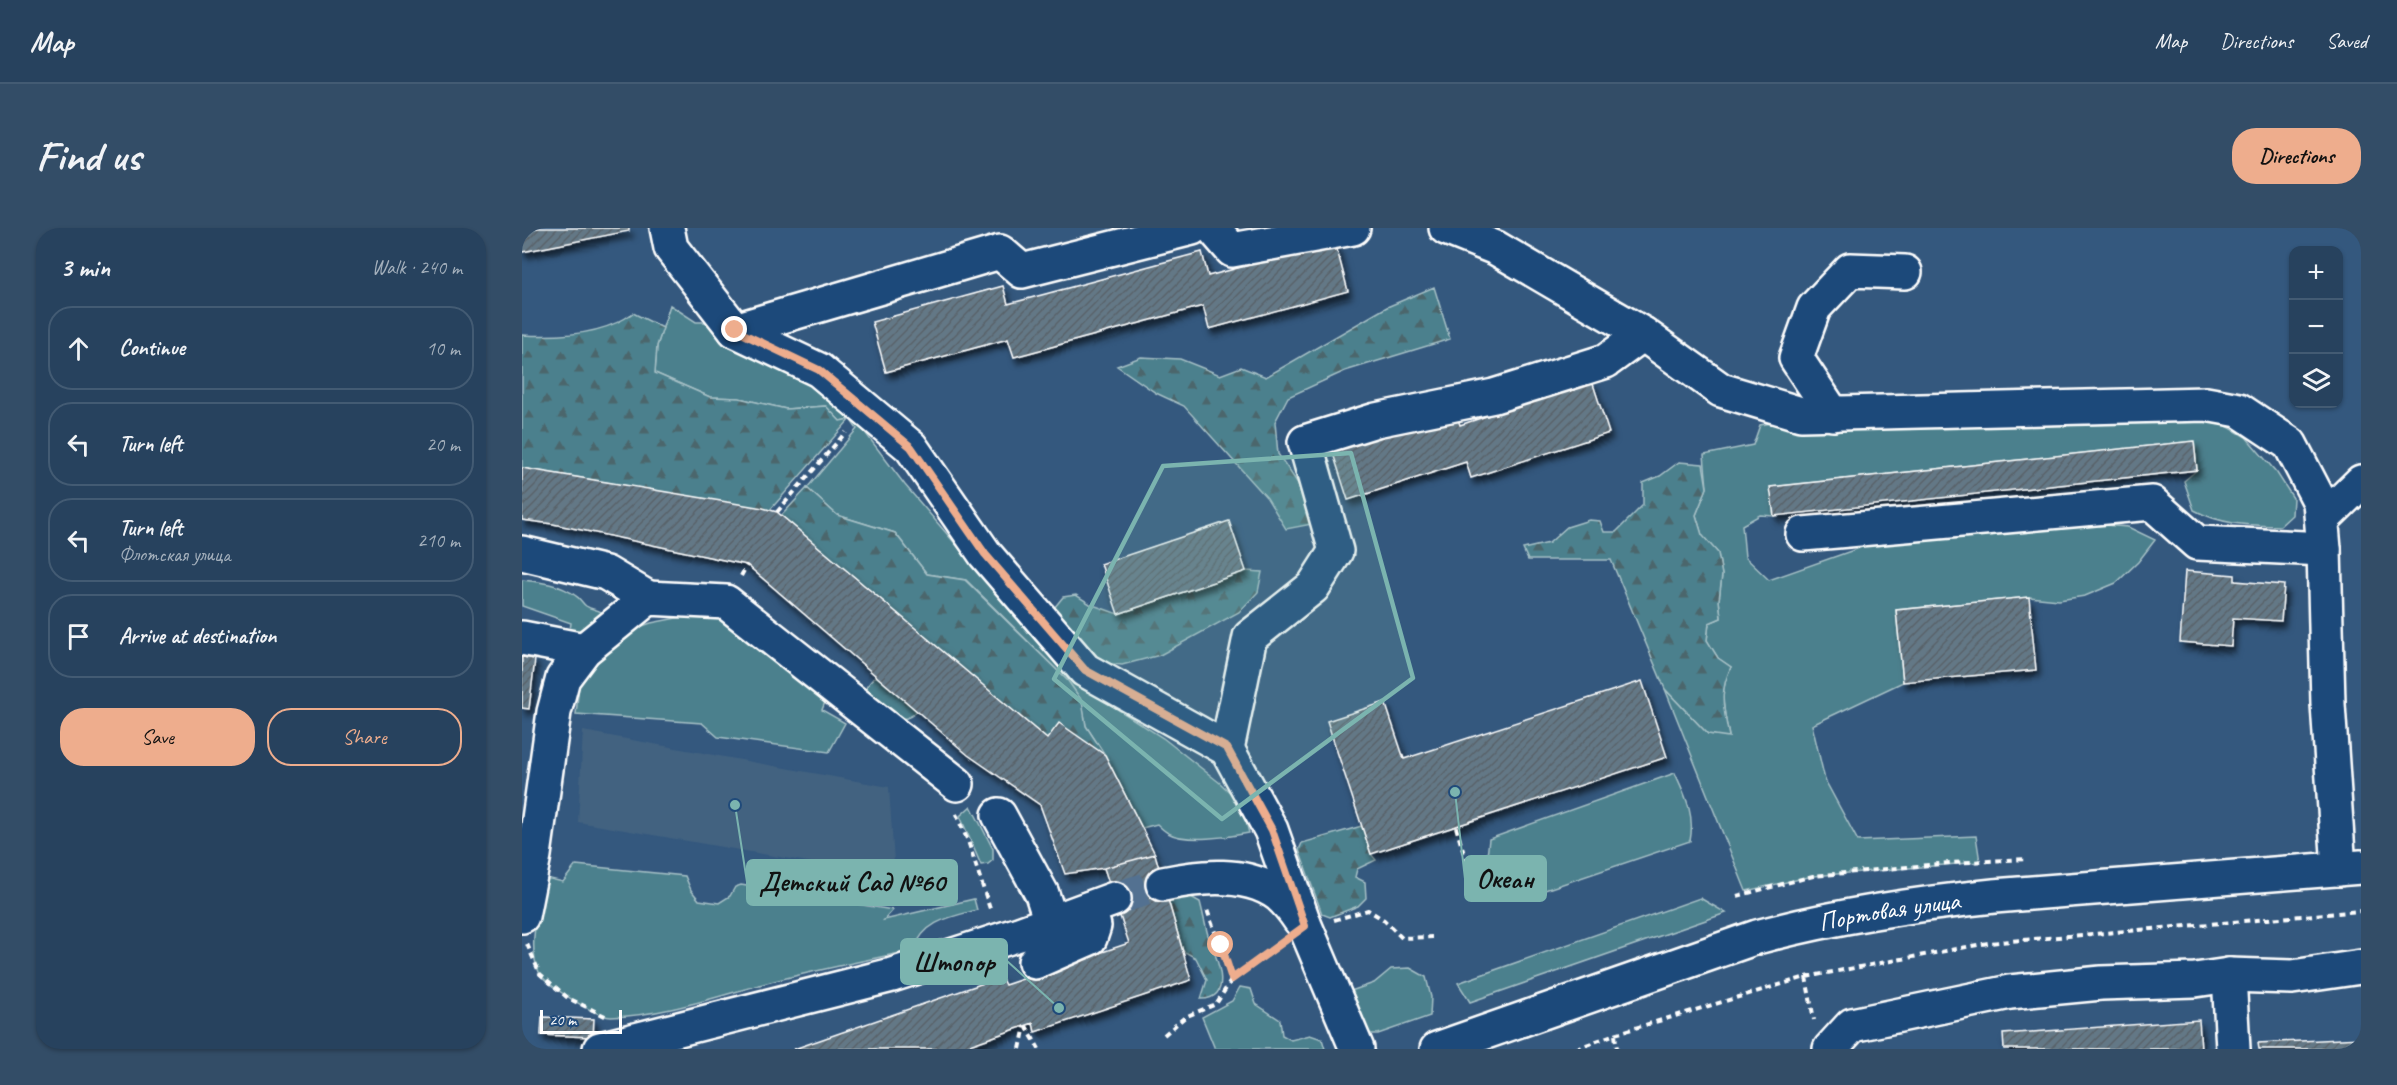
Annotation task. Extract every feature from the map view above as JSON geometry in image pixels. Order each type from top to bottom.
[{"type":"street","points":[[667,228],[671,248],[735,330],[819,370],[911,447],[985,554],[1085,670],[1227,748],[1272,830],[1305,926],[1356,1049]]},
{"type":"street","points":[[735,330],[999,252],[1022,271],[1192,228]]},
{"type":"street","points":[[1213,228],[1232,250],[1353,228]]},
{"type":"street","points":[[1446,228],[1496,248],[1643,334],[1721,390],[1801,414],[2206,404],[2239,410],[2290,444],[2320,502],[2328,704],[2350,868]]},
{"type":"street","points":[[1833,414],[1796,358],[1814,308],[1850,270],[1905,272]]},
{"type":"street","points":[[1227,748],[1250,637],[1313,587],[1336,551],[1305,442],[1376,420],[1494,396],[1606,361],[1643,334]]},
{"type":"street","points":[[1803,534],[2152,503],[2198,543],[2323,534],[2361,482]]},
{"type":"street","points":[[522,553],[606,573],[648,598],[726,602],[947,776]]},
{"type":"street","points":[[524,930],[530,830],[563,678],[584,650],[648,598]]},
{"type":"street","points":[[522,638],[584,650]]},
{"type":"street","points":[[999,815],[1042,894],[1051,922]]},
{"type":"street","name":"Портовая улица","points":[[1437,1049],[1757,938],[1811,923],[1950,900],[2350,868]]},
{"type":"street","points":[[1164,884],[1198,878],[1232,879],[1268,889],[1284,900],[1305,926]]},
{"type":"street","points":[[600,1049],[892,975],[1101,904],[1090,938],[1035,962]]},
{"type":"street","points":[[1823,1039],[1852,1025],[2010,992],[2101,982],[2195,980],[2229,975],[2292,977],[2361,967]]},
{"type":"street","points":[[2229,975],[2233,1049]]},
{"type":"street","points":[[1514,1049],[1538,1014]]},
{"type":"path","points":[[777,512],[846,432]]},
{"type":"path","points":[[947,776],[992,914]]},
{"type":"path","points":[[1456,827],[1474,888]]},
{"type":"path","points":[[1737,896],[1813,876],[2027,859]]},
{"type":"path","points":[[1198,878],[1232,979]]},
{"type":"path","points":[[1164,1035],[1185,1017],[1216,1004],[1232,979],[1305,926],[1368,910],[1384,920],[1402,938],[1432,937]]},
{"type":"path","points":[[1576,1049],[1806,976],[1989,943],[2361,911]]},
{"type":"path","points":[[524,930],[540,974],[568,998],[648,1036]]},
{"type":"path","points":[[1806,976],[1823,1039]]},
{"type":"path","points":[[1020,1049],[1026,1026],[1039,1049]]},
{"type":"path","points":[[1615,1035],[1617,1049]]},
{"type":"highlighted area","points":[[1351,453],[1413,678],[1222,819],[1054,679],[1163,466]]},
{"type":"shaded area","points":[[583,731],[889,787],[895,877],[578,822]]},
{"type":"green space","points":[[1434,287],[1450,339],[1345,371],[1288,397],[1275,422],[1278,454],[1299,485],[1312,524],[1286,529],[1267,498],[1184,406],[1156,393],[1117,366],[1141,357],[1180,359],[1220,375],[1241,367],[1266,377],[1387,307]]},
{"type":"green space","points":[[670,305],[696,322],[708,322],[839,398],[905,485],[1013,611],[1084,688],[1163,738],[1220,783],[1241,803],[1249,833],[1185,838],[1167,832],[1157,824],[1142,828],[1105,755],[1086,726],[1082,701],[1068,681],[966,580],[927,574],[895,533],[837,515],[807,488],[857,429],[850,419],[840,421],[825,406],[786,409],[739,398],[710,397],[655,373],[657,346]]},
{"type":"green space","points":[[633,313],[663,328],[657,346],[655,373],[710,397],[739,398],[786,409],[826,406],[840,421],[850,419],[770,510],[522,468],[522,335],[550,336],[580,333],[608,326]]},
{"type":"green space","points":[[2215,419],[2246,437],[2277,473],[2293,498],[2292,515],[2280,526],[2225,521],[2194,510],[2184,481],[2197,470],[2193,441],[1771,487],[1774,516],[1760,515],[1742,525],[1745,557],[1769,580],[1868,545],[1936,530],[2068,522],[2128,527],[2155,540],[2138,562],[2116,583],[2085,596],[2059,600],[2029,597],[1896,610],[1903,682],[1812,725],[1825,780],[1858,841],[1976,836],[1980,862],[1813,876],[1746,891],[1665,689],[1708,734],[1729,736],[1723,693],[1731,667],[1718,658],[1707,641],[1709,623],[1721,618],[1719,600],[1722,575],[1718,553],[1702,535],[1696,515],[1707,488],[1704,455],[1753,445],[1760,425],[1771,423]]},
{"type":"green space","points":[[1679,462],[1703,464],[1707,488],[1696,515],[1702,535],[1718,553],[1722,575],[1719,600],[1721,618],[1709,623],[1707,640],[1718,658],[1731,667],[1723,693],[1729,737],[1708,734],[1665,689],[1611,560],[1528,560],[1523,549],[1549,543],[1567,527],[1589,520],[1600,521],[1604,532],[1616,532],[1643,505],[1643,483],[1660,476]]},
{"type":"green space","points":[[807,488],[837,515],[895,533],[927,574],[965,580],[1068,681],[1082,701],[1086,726],[1105,755],[1047,739],[781,516]]},
{"type":"green space","points":[[1246,571],[1262,572],[1258,592],[1239,612],[1160,655],[1122,665],[1095,662],[1050,613],[1063,597],[1076,595],[1090,604],[1118,614]]},
{"type":"green space","points":[[522,580],[557,586],[577,597],[586,606],[606,616],[581,637],[569,637],[571,623],[522,606]]},
{"type":"green space","points":[[707,612],[794,664],[827,697],[822,710],[845,723],[829,752],[718,737],[702,723],[576,714],[580,676],[622,633],[651,623]]},
{"type":"green space","points":[[876,675],[917,711],[910,717],[896,718],[876,705],[865,694],[867,686]]},
{"type":"green space","points":[[1675,773],[1690,814],[1690,841],[1542,891],[1527,888],[1515,873],[1498,866],[1487,857],[1489,839]]},
{"type":"green space","points":[[971,806],[993,849],[993,860],[988,864],[981,865],[960,816]]},
{"type":"green space","points":[[1362,826],[1371,854],[1376,860],[1357,869],[1355,877],[1365,882],[1366,898],[1358,906],[1330,917],[1322,914],[1299,850],[1302,843]]},
{"type":"green space","points":[[576,865],[685,876],[691,890],[699,900],[719,903],[730,896],[735,887],[741,885],[893,910],[884,920],[974,899],[977,910],[948,918],[931,926],[918,940],[914,950],[781,979],[668,1010],[611,1017],[595,1012],[551,985],[539,972],[535,961],[535,925],[546,878],[563,882]]},
{"type":"green space","points":[[1179,897],[1191,897],[1200,902],[1220,973],[1221,983],[1218,991],[1212,997],[1201,999],[1207,980],[1196,958],[1183,951],[1168,901]]},
{"type":"green space","points":[[1700,898],[1726,913],[1470,1002],[1458,983]]},
{"type":"green space","points":[[1410,968],[1426,977],[1431,997],[1430,1016],[1378,1034],[1359,1034],[1345,993],[1374,983],[1391,969]]},
{"type":"green space","points":[[1240,987],[1251,989],[1256,1004],[1280,1020],[1282,1035],[1291,1040],[1310,1035],[1322,1039],[1325,1049],[1215,1049],[1202,1017],[1232,1001]]},
{"type":"building","points":[[522,228],[629,228],[629,231],[522,252]]},
{"type":"building","points":[[1335,242],[1348,291],[1209,329],[1203,306],[1014,357],[1008,339],[886,372],[872,322],[1003,286],[1008,304],[1202,252],[1208,276]]},
{"type":"building","points":[[1592,381],[1609,433],[1471,478],[1466,462],[1348,500],[1332,450],[1455,410],[1460,425]]},
{"type":"building","points":[[2194,441],[2197,470],[1774,516],[1770,487]]},
{"type":"building","points":[[522,468],[777,512],[1047,739],[1059,723],[1105,755],[1155,854],[1104,868],[1065,874],[1040,805],[968,755],[747,565],[553,524],[522,520]]},
{"type":"building","points":[[1229,521],[1246,571],[1118,614],[1101,564]]},
{"type":"building","points":[[2185,571],[2235,575],[2235,581],[2284,585],[2281,621],[2233,618],[2231,646],[2180,642]]},
{"type":"building","points":[[2029,597],[2036,670],[1903,682],[1896,610]]},
{"type":"building","points":[[522,657],[535,659],[529,709],[522,708]]},
{"type":"building","points":[[1642,681],[1667,757],[1371,854],[1327,721],[1385,702],[1404,759]]},
{"type":"building","points":[[1155,854],[1191,980],[1035,1032],[1033,1023],[958,1049],[794,1049],[1001,977],[1005,985],[1129,943],[1104,868]]},
{"type":"building","points":[[542,1017],[594,1019],[593,1037],[541,1035]]},
{"type":"building","points":[[2199,1020],[2201,1049],[2004,1049],[2003,1034]]},
{"type":"building","points":[[2361,1038],[2361,1049],[2259,1049],[2258,1043]]},
{"type":"tunnel","points":[[1114,899],[1163,884]]},
{"type":"place","name":"Океан","points":[[1455,792]]},
{"type":"place","name":"Детский Сад №60","points":[[735,805]]},
{"type":"place","name":"Штопор","points":[[1059,1008]]},
{"type":"route","points":[[735,330],[819,370],[911,447],[985,554],[1085,670],[1227,748],[1272,830],[1305,926],[1232,979],[1221,945]]}]
